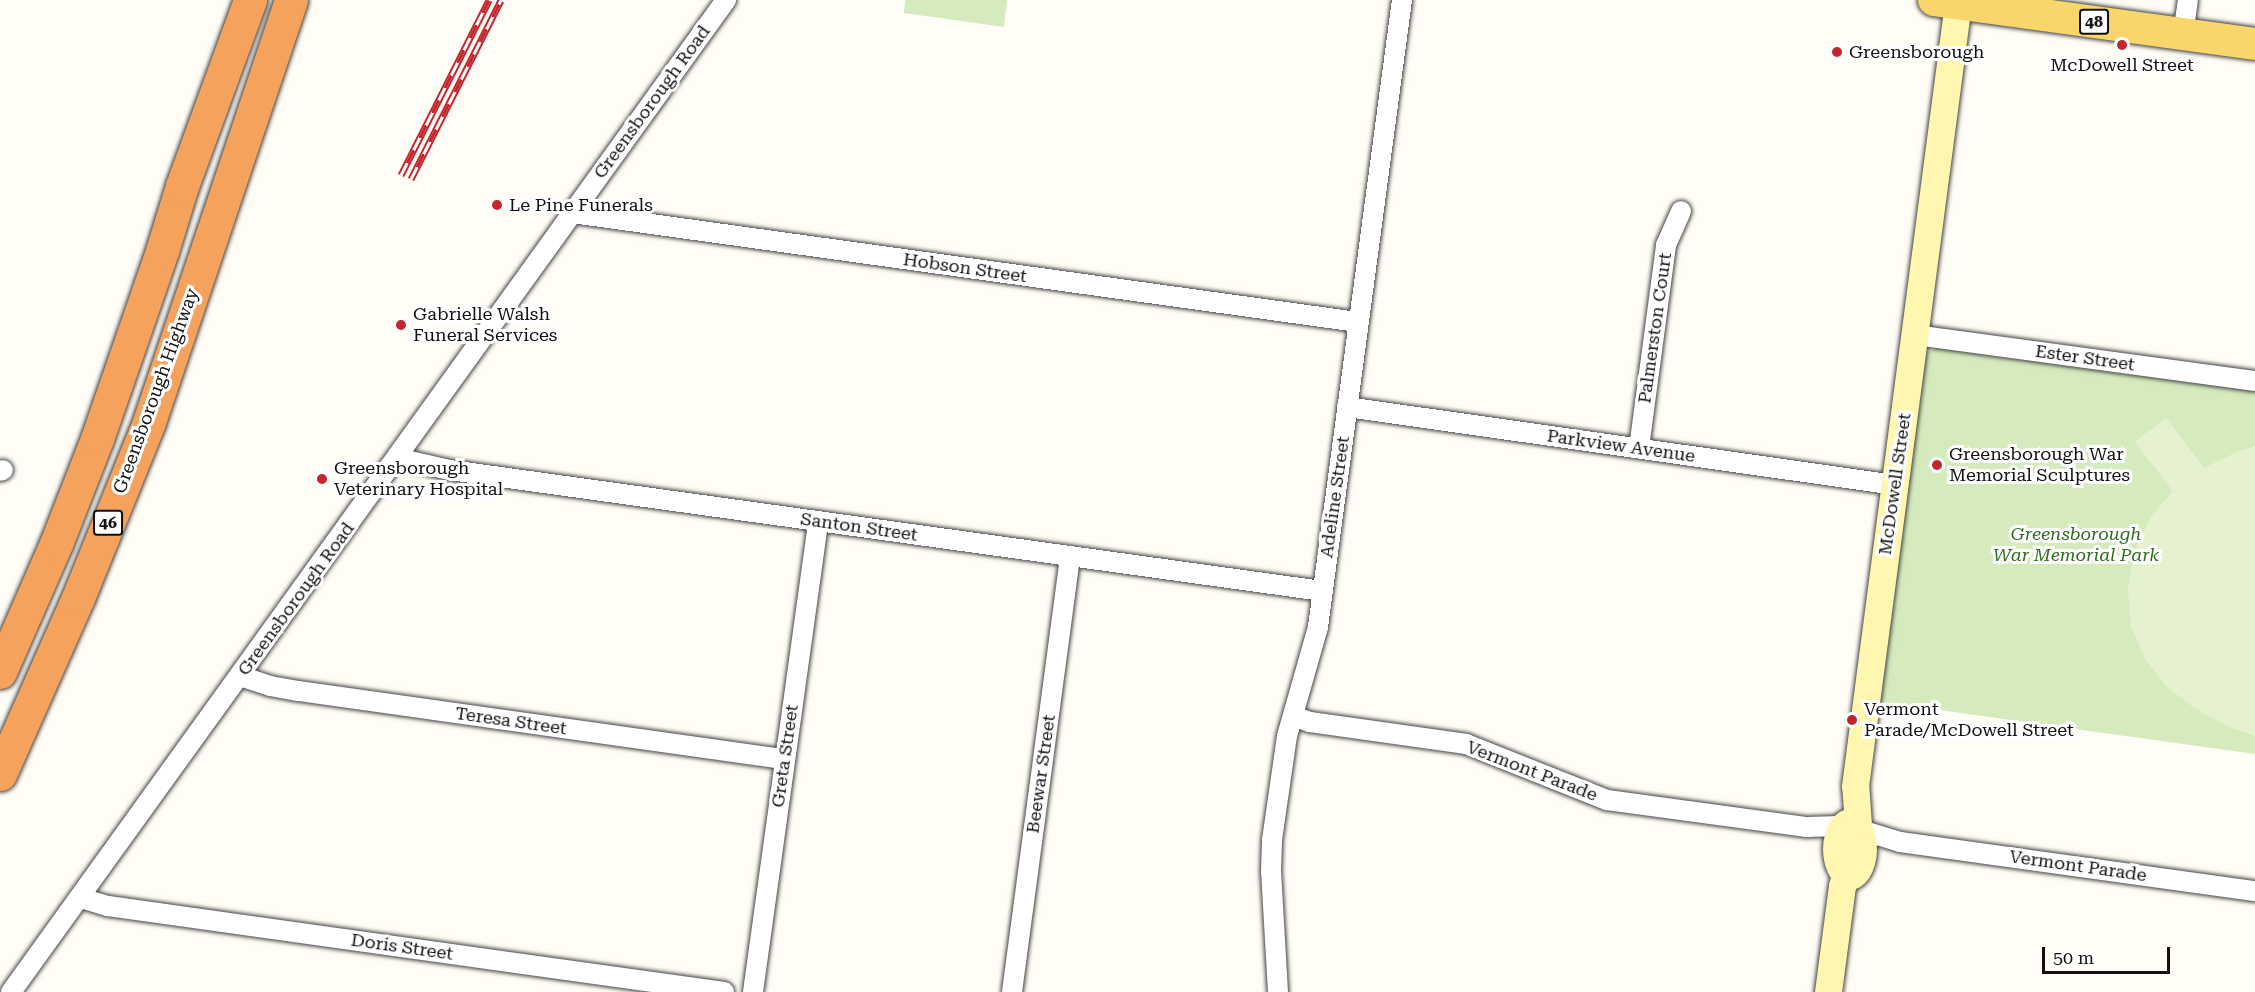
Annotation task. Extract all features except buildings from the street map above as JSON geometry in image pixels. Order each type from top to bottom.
[{"type":"highway","name":"46","points":[[0,672],[56,544],[97,439],[162,252],[182,186],[250,0]]},
{"type":"highway","name":"Greensborough Highway","points":[[0,774],[78,598],[149,422],[291,0]]},
{"type":"main road","name":"48","points":[[1946,2],[2255,44]]},
{"type":"street","name":"Greensborough Road","points":[[11,992],[81,898],[726,0]]},
{"type":"street","name":"Adeline Street","points":[[1278,992],[1271,851],[1287,736],[1315,642],[1402,0]]},
{"type":"street","points":[[2183,35],[2187,0]]},
{"type":"street","name":"McDowell Street","points":[[1828,992],[1915,334],[1946,2]]},
{"type":"street","name":"Palmerston Court","points":[[1639,448],[1666,245],[1681,212]]},
{"type":"street","name":"Hobson Street","points":[[572,213],[1358,322]]},
{"type":"street","name":"Ester Street","points":[[1915,334],[2255,381]]},
{"type":"street","name":"Parkview Avenue","points":[[1347,408],[1895,485]]},
{"type":"street","name":"Santon Street","points":[[398,458],[450,470],[1322,591]]},
{"type":"street","name":"Greta Street","points":[[753,992],[818,521]]},
{"type":"street","name":"Beewar Street","points":[[1012,992],[1070,556]]},
{"type":"street","name":"Teresa Street","points":[[240,676],[270,686],[299,691],[784,759]]},
{"type":"street","name":"Vermont Parade","points":[[1294,716],[1318,723],[1466,744],[1607,800],[2255,891]]},
{"type":"street","name":"Doris Street","points":[[81,898],[108,906],[724,992]]},
{"type":"green space","points":[[905,0],[1007,0],[1004,27],[904,13]]},
{"type":"green space","name":"Greensborough War Memorial Park","points":[[1938,347],[2255,390],[2255,754],[1875,701],[1923,355]]},
{"type":"green space","points":[[2166,418],[2204,468],[2255,446],[2255,736],[2229,727],[2196,709],[2168,688],[2145,659],[2131,627],[2128,589],[2134,552],[2150,518],[2173,491],[2135,442]]},
{"type":"railway","points":[[401,175],[489,0]]},
{"type":"railway","points":[[411,179],[501,0]]},
{"type":"place","name":"McDowell Street","points":[[2122,45]]},
{"type":"place","name":"Greensborough","points":[[1837,52]]},
{"type":"place","name":"Le Pine Funerals","points":[[497,205]]},
{"type":"place","name":"Gabrielle Walsh Funeral Services","points":[[401,325]]},
{"type":"place","name":"Greensborough War Memorial Sculptures","points":[[1937,465]]},
{"type":"place","name":"Greensborough Veterinary Hospital","points":[[322,479]]},
{"type":"place","name":"Vermont Parade/McDowell Street","points":[[1852,720]]}]
